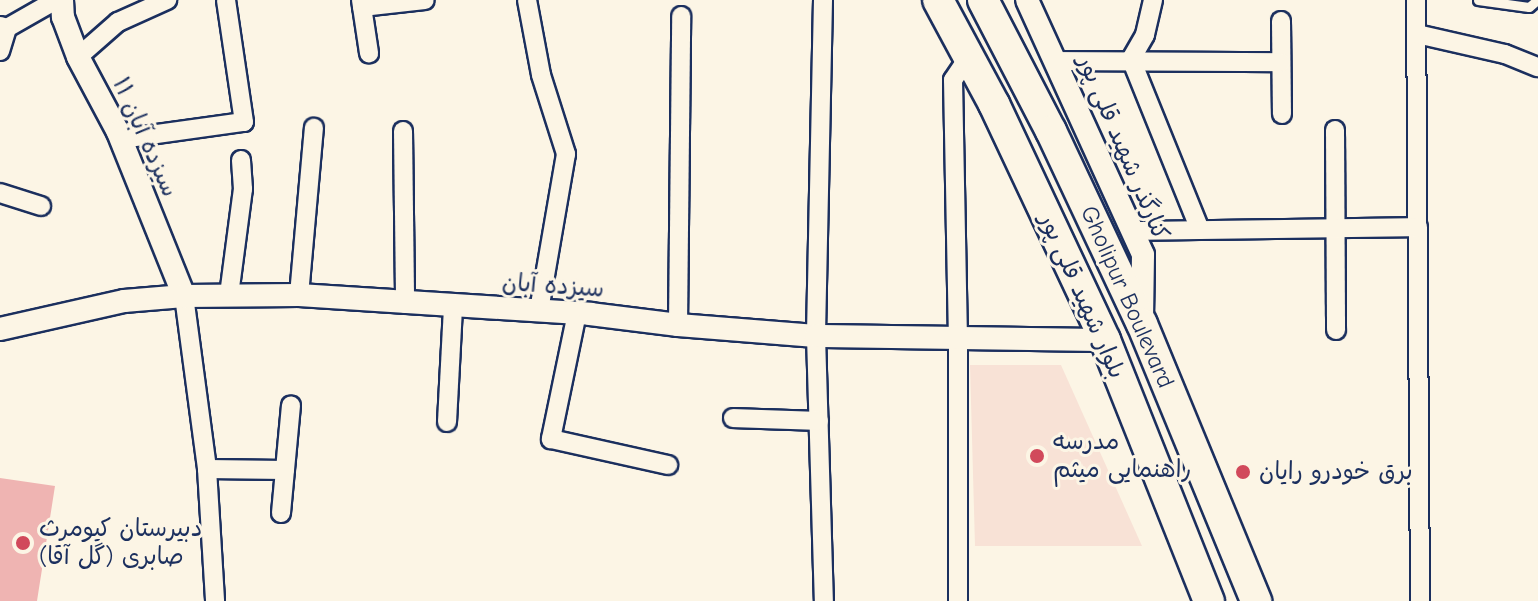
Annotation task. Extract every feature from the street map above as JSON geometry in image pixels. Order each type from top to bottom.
[{"type":"highway","name":"بلوار شهید قلی پور","points":[[938,0],[969,56],[1105,340],[1209,601]]},
{"type":"highway","name":"Gholipur Boulevard","points":[[993,4],[1142,324],[1256,601]]},
{"type":"street","points":[[0,51],[4,27],[59,0]]},
{"type":"street","name":"سیزده آبان ۱۱","points":[[59,0],[78,57],[121,139],[184,296]]},
{"type":"street","points":[[78,57],[118,22],[167,0]]},
{"type":"street","points":[[121,139],[244,122],[226,0]]},
{"type":"street","points":[[369,53],[362,4],[425,0]]},
{"type":"street","points":[[527,0],[541,75],[566,154],[539,311]]},
{"type":"street","points":[[823,0],[816,336],[824,601]]},
{"type":"street","name":"کنارگذر شهید قلی پور","points":[[1027,0],[1143,255],[1142,324]]},
{"type":"street","points":[[1131,59],[1145,35],[1153,0]]},
{"type":"street","points":[[1416,0],[1420,601]]},
{"type":"street","points":[[678,325],[681,16]]},
{"type":"street","points":[[1281,21],[1282,114]]},
{"type":"street","points":[[1417,34],[1505,54],[1538,67]]},
{"type":"street","points":[[958,601],[958,340],[953,80],[969,56]]},
{"type":"street","points":[[1131,59],[1200,230]]},
{"type":"street","points":[[1057,61],[1281,62]]},
{"type":"street","points":[[299,295],[314,128]]},
{"type":"street","points":[[1335,130],[1336,330]]},
{"type":"street","points":[[403,131],[405,304]]},
{"type":"street","points":[[229,295],[243,189],[241,160]]},
{"type":"street","points":[[0,193],[41,206]]},
{"type":"street","points":[[1133,231],[1418,227]]},
{"type":"street","name":"سیزده آبان","points":[[0,329],[124,301],[184,296],[299,295],[577,313],[816,336],[1105,340]]},
{"type":"street","points":[[184,296],[207,469],[215,601]]},
{"type":"street","points":[[447,422],[453,306]]},
{"type":"street","points":[[577,313],[551,439],[668,465]]},
{"type":"street","points":[[281,513],[291,405]]},
{"type":"street","points":[[733,418],[819,421]]},
{"type":"street","points":[[207,469],[285,470]]},
{"type":"lane","points":[[1478,0],[1529,7],[1537,0]]},
{"type":"shaded area","name":"مدرسه راهنمایی میثم","points":[[970,365],[1061,365],[1142,546],[975,546]]},
{"type":"building","name":"دبیرستان کیومرث صابری (گل آقا)","points":[[0,478],[55,486],[37,601],[0,601]]},
{"type":"place","name":"مدرسه راهنمایی میثم","points":[[1037,456]]},
{"type":"place","name":"برق خودرو رایان","points":[[1243,472]]},
{"type":"place","name":"دبیرستان کیومرث صابری (گل آقا)","points":[[23,543]]}]
